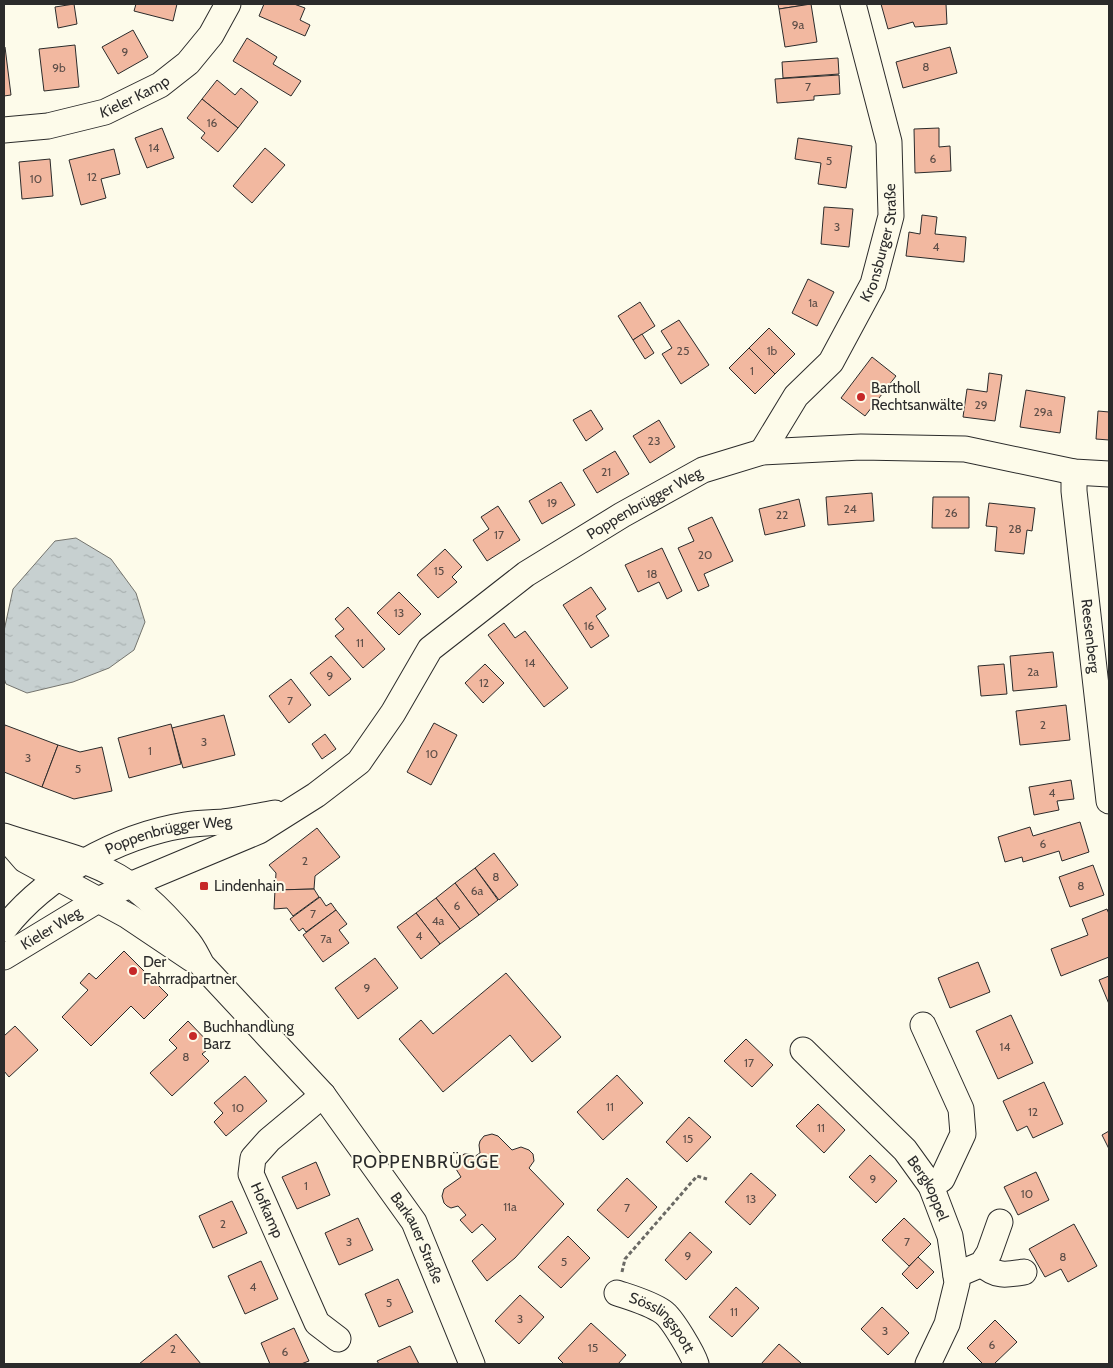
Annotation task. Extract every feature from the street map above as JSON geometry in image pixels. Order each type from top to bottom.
[{"type":"street","name":"Kieler Kamp","points":[[4,130],[48,126],[105,112],[160,85],[188,63],[211,34],[228,4]]},
{"type":"street","name":"Kronsburger Straße","points":[[762,452],[796,396],[830,362],[873,284],[891,216],[889,142],[853,4]]},
{"type":"street","name":"Poppenbrügger Weg","points":[[98,900],[274,823],[316,795],[358,762],[393,713],[430,649],[526,574],[622,515],[703,470],[762,452],[861,447],[966,449],[1074,472],[1109,474]]},
{"type":"street","name":"Reesenberg","points":[[1074,472],[1074,491],[1087,618],[1109,801]]},
{"type":"street","name":"Poppenbrügger Weg","points":[[57,879],[121,844],[149,833],[185,825],[225,822],[288,812]]},
{"type":"street","name":"Barkauer Straße","points":[[4,837],[38,846],[110,872],[149,900],[187,940],[202,965],[323,1095],[414,1222],[472,1364]]},
{"type":"street","name":"Barkauer Straße","points":[[4,837],[26,860],[57,879],[128,916],[202,965]]},
{"type":"street","name":"Kieler Weg","points":[[4,929],[18,912],[57,879]]},
{"type":"street","name":"Kieler Weg","points":[[4,957],[98,900]]},
{"type":"street","points":[[923,1025],[961,1109],[963,1134],[942,1179],[931,1186]]},
{"type":"street","name":"Bergkoppel","points":[[803,1050],[906,1150],[931,1186],[950,1236],[957,1283],[947,1324],[928,1364]]},
{"type":"street","name":"Hofkamp","points":[[323,1095],[269,1140],[253,1158],[251,1174],[317,1323],[338,1339]]},
{"type":"street","points":[[956,1275],[982,1264],[989,1253],[1000,1222]]},
{"type":"street","points":[[982,1264],[989,1270],[1002,1275],[1024,1272]]},
{"type":"street","name":"Sösslingspott","points":[[617,1292],[664,1313],[694,1355],[696,1364]]},
{"type":"path","points":[[617,1292],[624,1259],[697,1176],[707,1179]]},
{"type":"water","points":[[76,538],[111,559],[136,593],[145,622],[134,650],[109,668],[73,682],[27,693],[6,684],[4,678],[4,631],[13,589],[55,541]]},
{"type":"building","points":[[74,4],[77,24],[58,28],[55,7]]},
{"type":"building","points":[[136,4],[177,4],[173,21],[134,11]]},
{"type":"building","points":[[264,4],[294,4],[305,8],[300,20],[310,25],[305,36],[259,16]]},
{"type":"building","points":[[778,4],[811,4],[779,9]]},
{"type":"building","points":[[811,4],[817,42],[785,47],[779,9]]},
{"type":"building","points":[[881,4],[946,4],[947,24],[915,27],[913,22],[888,29]]},
{"type":"building","points":[[133,30],[148,57],[118,74],[102,47]]},
{"type":"building","points":[[247,38],[277,57],[273,64],[301,81],[291,96],[233,61]]},
{"type":"building","points":[[75,45],[79,87],[44,91],[39,49]]},
{"type":"building","points":[[4,47],[11,95],[4,96]]},
{"type":"building","points":[[950,47],[957,73],[903,88],[896,62]]},
{"type":"building","points":[[838,58],[839,74],[783,78],[782,62]]},
{"type":"building","points":[[839,75],[840,94],[814,96],[814,100],[777,103],[775,79]]},
{"type":"building","points":[[217,80],[235,95],[241,88],[258,102],[238,128],[202,99]]},
{"type":"building","points":[[202,99],[238,128],[218,152],[201,138],[205,133],[187,118]]},
{"type":"building","points":[[162,128],[174,158],[147,168],[135,138]]},
{"type":"building","points":[[939,128],[939,147],[950,146],[951,171],[915,173],[914,129]]},
{"type":"building","points":[[798,138],[852,146],[846,188],[818,184],[821,163],[795,159]]},
{"type":"building","points":[[265,148],[285,165],[252,203],[233,186]]},
{"type":"building","points":[[114,149],[120,174],[101,179],[106,198],[81,205],[69,160]]},
{"type":"building","points":[[50,159],[53,196],[22,199],[19,162]]},
{"type":"building","points":[[824,207],[853,209],[849,247],[821,244]]},
{"type":"building","points":[[922,215],[937,217],[935,234],[966,237],[964,262],[906,256],[909,232],[920,234]]},
{"type":"building","points":[[808,279],[834,292],[817,326],[792,313]]},
{"type":"building","points":[[640,302],[655,326],[633,340],[618,316]]},
{"type":"building","points":[[679,320],[709,365],[681,384],[662,354],[672,348],[661,331]]},
{"type":"building","points":[[769,328],[795,354],[775,374],[749,348]]},
{"type":"building","points":[[642,334],[654,353],[645,359],[633,340]]},
{"type":"building","points":[[749,348],[775,374],[755,394],[729,368]]},
{"type":"building","points":[[872,357],[896,376],[865,416],[841,398]]},
{"type":"building","points":[[989,373],[1002,375],[995,421],[963,417],[967,389],[987,392]]},
{"type":"building","points":[[1026,390],[1065,397],[1060,433],[1020,427]]},
{"type":"building","points":[[591,410],[603,429],[586,441],[573,420]]},
{"type":"building","points":[[1098,411],[1109,412],[1109,440],[1096,439]]},
{"type":"building","points":[[659,420],[675,447],[650,463],[633,436]]},
{"type":"building","points":[[615,451],[629,474],[597,493],[583,470]]},
{"type":"building","points":[[561,482],[575,505],[542,524],[529,501]]},
{"type":"building","points":[[872,493],[874,521],[828,525],[826,497]]},
{"type":"building","points":[[933,497],[969,497],[969,528],[932,528]]},
{"type":"building","points":[[799,499],[805,526],[765,535],[759,509]]},
{"type":"building","points":[[989,503],[1035,508],[1032,531],[1027,530],[1024,554],[995,551],[997,527],[986,526]]},
{"type":"building","points":[[498,506],[520,540],[487,561],[473,540],[489,529],[481,517]]},
{"type":"building","points":[[712,517],[733,561],[704,574],[709,586],[698,591],[678,548],[694,541],[688,528]]},
{"type":"building","points":[[662,548],[682,591],[667,599],[659,582],[638,592],[625,565]]},
{"type":"building","points":[[445,549],[462,567],[452,577],[457,582],[438,598],[417,575]]},
{"type":"building","points":[[591,587],[606,609],[596,616],[609,636],[591,648],[563,605]]},
{"type":"building","points":[[399,592],[421,614],[399,635],[377,613]]},
{"type":"building","points":[[348,607],[385,649],[363,668],[335,636],[344,629],[335,619]]},
{"type":"building","points":[[504,623],[515,638],[525,631],[568,688],[544,707],[488,635]]},
{"type":"building","points":[[1053,652],[1057,687],[1013,691],[1010,656]]},
{"type":"building","points":[[331,656],[351,679],[329,696],[310,673]]},
{"type":"building","points":[[485,664],[504,683],[483,703],[465,683]]},
{"type":"building","points":[[1004,664],[1007,694],[981,696],[978,666]]},
{"type":"building","points":[[291,679],[311,705],[289,723],[269,696]]},
{"type":"building","points":[[1066,705],[1070,740],[1020,745],[1016,711]]},
{"type":"building","points":[[224,715],[235,755],[183,768],[172,728]]},
{"type":"building","points":[[434,723],[457,735],[431,785],[407,772]]},
{"type":"building","points":[[171,724],[181,764],[129,778],[118,738]]},
{"type":"building","points":[[5,725],[58,745],[42,787],[4,772]]},
{"type":"building","points":[[325,734],[336,749],[322,759],[312,744]]},
{"type":"building","points":[[58,745],[80,752],[102,747],[112,791],[74,799],[42,787]]},
{"type":"building","points":[[1071,780],[1074,799],[1057,801],[1059,810],[1034,815],[1029,787]]},
{"type":"building","points":[[1080,822],[1089,852],[1062,861],[1059,851],[1023,862],[1022,857],[1005,862],[998,837],[1030,827],[1033,836]]},
{"type":"building","points":[[317,828],[340,857],[315,876],[314,889],[275,890],[276,873],[269,865]]},
{"type":"building","points":[[494,853],[518,885],[499,900],[475,868]]},
{"type":"building","points":[[1093,865],[1104,895],[1070,907],[1059,877]]},
{"type":"building","points":[[475,868],[498,900],[479,915],[455,883]]},
{"type":"building","points":[[455,883],[479,915],[460,929],[436,898]]},
{"type":"building","points":[[314,889],[319,897],[293,916],[287,908],[274,909],[275,890]]},
{"type":"building","points":[[320,897],[326,906],[331,903],[336,910],[306,932],[303,928],[299,931],[290,919]]},
{"type":"building","points":[[436,898],[460,929],[440,944],[416,913]]},
{"type":"building","points":[[1107,909],[1109,914],[1109,957],[1061,976],[1051,949],[1088,935],[1082,919]]},
{"type":"building","points":[[336,910],[347,924],[339,930],[349,943],[323,962],[303,935]]},
{"type":"building","points":[[416,913],[440,944],[421,959],[397,927]]},
{"type":"building","points":[[124,951],[168,995],[144,1019],[131,1006],[91,1046],[62,1017],[88,990],[80,983],[89,973],[96,979]]},
{"type":"building","points":[[375,958],[398,988],[358,1019],[335,988]]},
{"type":"building","points":[[978,962],[990,992],[950,1008],[938,978]]},
{"type":"building","points":[[506,973],[561,1037],[532,1062],[510,1035],[443,1092],[399,1039],[421,1020],[433,1034]]},
{"type":"building","points":[[1109,976],[1109,1004],[1099,980]]},
{"type":"building","points":[[1011,1015],[1033,1063],[998,1079],[976,1031]]},
{"type":"building","points":[[188,1021],[212,1046],[202,1054],[209,1061],[172,1096],[150,1073],[177,1048],[169,1040]]},
{"type":"building","points":[[15,1026],[38,1050],[9,1077],[4,1071],[4,1036]]},
{"type":"building","points":[[746,1039],[773,1065],[752,1087],[724,1061]]},
{"type":"building","points":[[617,1075],[643,1103],[603,1140],[577,1112]]},
{"type":"building","points":[[245,1076],[267,1101],[226,1136],[214,1122],[223,1113],[214,1103]]},
{"type":"building","points":[[1044,1082],[1063,1124],[1033,1138],[1027,1126],[1017,1131],[1003,1101]]},
{"type":"building","points":[[818,1104],[845,1130],[824,1153],[796,1126]]},
{"type":"building","points":[[689,1117],[711,1137],[687,1162],[666,1142]]},
{"type":"building","points":[[1109,1131],[1109,1149],[1102,1135]]},
{"type":"building","points":[[492,1134],[498,1136],[512,1150],[521,1147],[529,1150],[533,1154],[534,1161],[529,1168],[564,1204],[515,1258],[487,1281],[472,1261],[496,1239],[482,1224],[472,1233],[460,1220],[466,1215],[458,1206],[451,1208],[447,1206],[442,1196],[444,1189],[461,1177],[456,1169],[457,1160],[464,1154],[470,1154],[474,1157],[480,1153],[480,1141],[484,1136]]},
{"type":"building","points":[[870,1155],[897,1181],[876,1203],[849,1177]]},
{"type":"building","points":[[316,1162],[330,1195],[297,1209],[282,1177]]},
{"type":"building","points":[[1036,1172],[1049,1200],[1018,1215],[1004,1187]]},
{"type":"building","points":[[751,1173],[776,1195],[750,1225],[725,1202]]},
{"type":"building","points":[[627,1178],[657,1207],[628,1238],[597,1210]]},
{"type":"building","points":[[232,1201],[247,1233],[213,1248],[199,1216]]},
{"type":"building","points":[[358,1218],[373,1250],[339,1265],[325,1233]]},
{"type":"building","points":[[904,1218],[931,1244],[909,1266],[882,1240]]},
{"type":"building","points":[[1074,1224],[1097,1266],[1068,1282],[1061,1269],[1045,1277],[1029,1249]]},
{"type":"building","points":[[690,1232],[712,1252],[686,1280],[665,1260]]},
{"type":"building","points":[[568,1236],[590,1258],[561,1288],[538,1267]]},
{"type":"building","points":[[918,1257],[934,1272],[917,1289],[902,1274]]},
{"type":"building","points":[[261,1261],[278,1299],[245,1314],[228,1276]]},
{"type":"building","points":[[398,1279],[413,1312],[379,1327],[365,1294]]},
{"type":"building","points":[[736,1287],[759,1308],[732,1337],[709,1317]]},
{"type":"building","points":[[520,1295],[544,1317],[519,1344],[495,1321]]},
{"type":"building","points":[[882,1307],[909,1333],[888,1355],[861,1329]]},
{"type":"building","points":[[995,1320],[1017,1342],[994,1364],[983,1364],[967,1348]]},
{"type":"building","points":[[591,1323],[626,1355],[618,1364],[564,1364],[558,1358]]},
{"type":"building","points":[[294,1328],[309,1361],[301,1364],[270,1364],[261,1343]]},
{"type":"building","points":[[176,1334],[201,1364],[139,1364]]},
{"type":"building","points":[[779,1344],[801,1363],[761,1364]]},
{"type":"building","points":[[410,1346],[419,1364],[379,1364],[377,1361]]},
{"type":"place","name":"Bartholl Rechtsanwälte","points":[[861,397]]},
{"type":"place","name":"Lindenhain","points":[[204,886]]},
{"type":"place","name":"Der Fahrradpartner","points":[[133,971]]},
{"type":"place","name":"Buchhandlung Barz","points":[[193,1036]]},
{"type":"district","name":"POPPENBRÜGGE","points":[[426,1162]]}]
